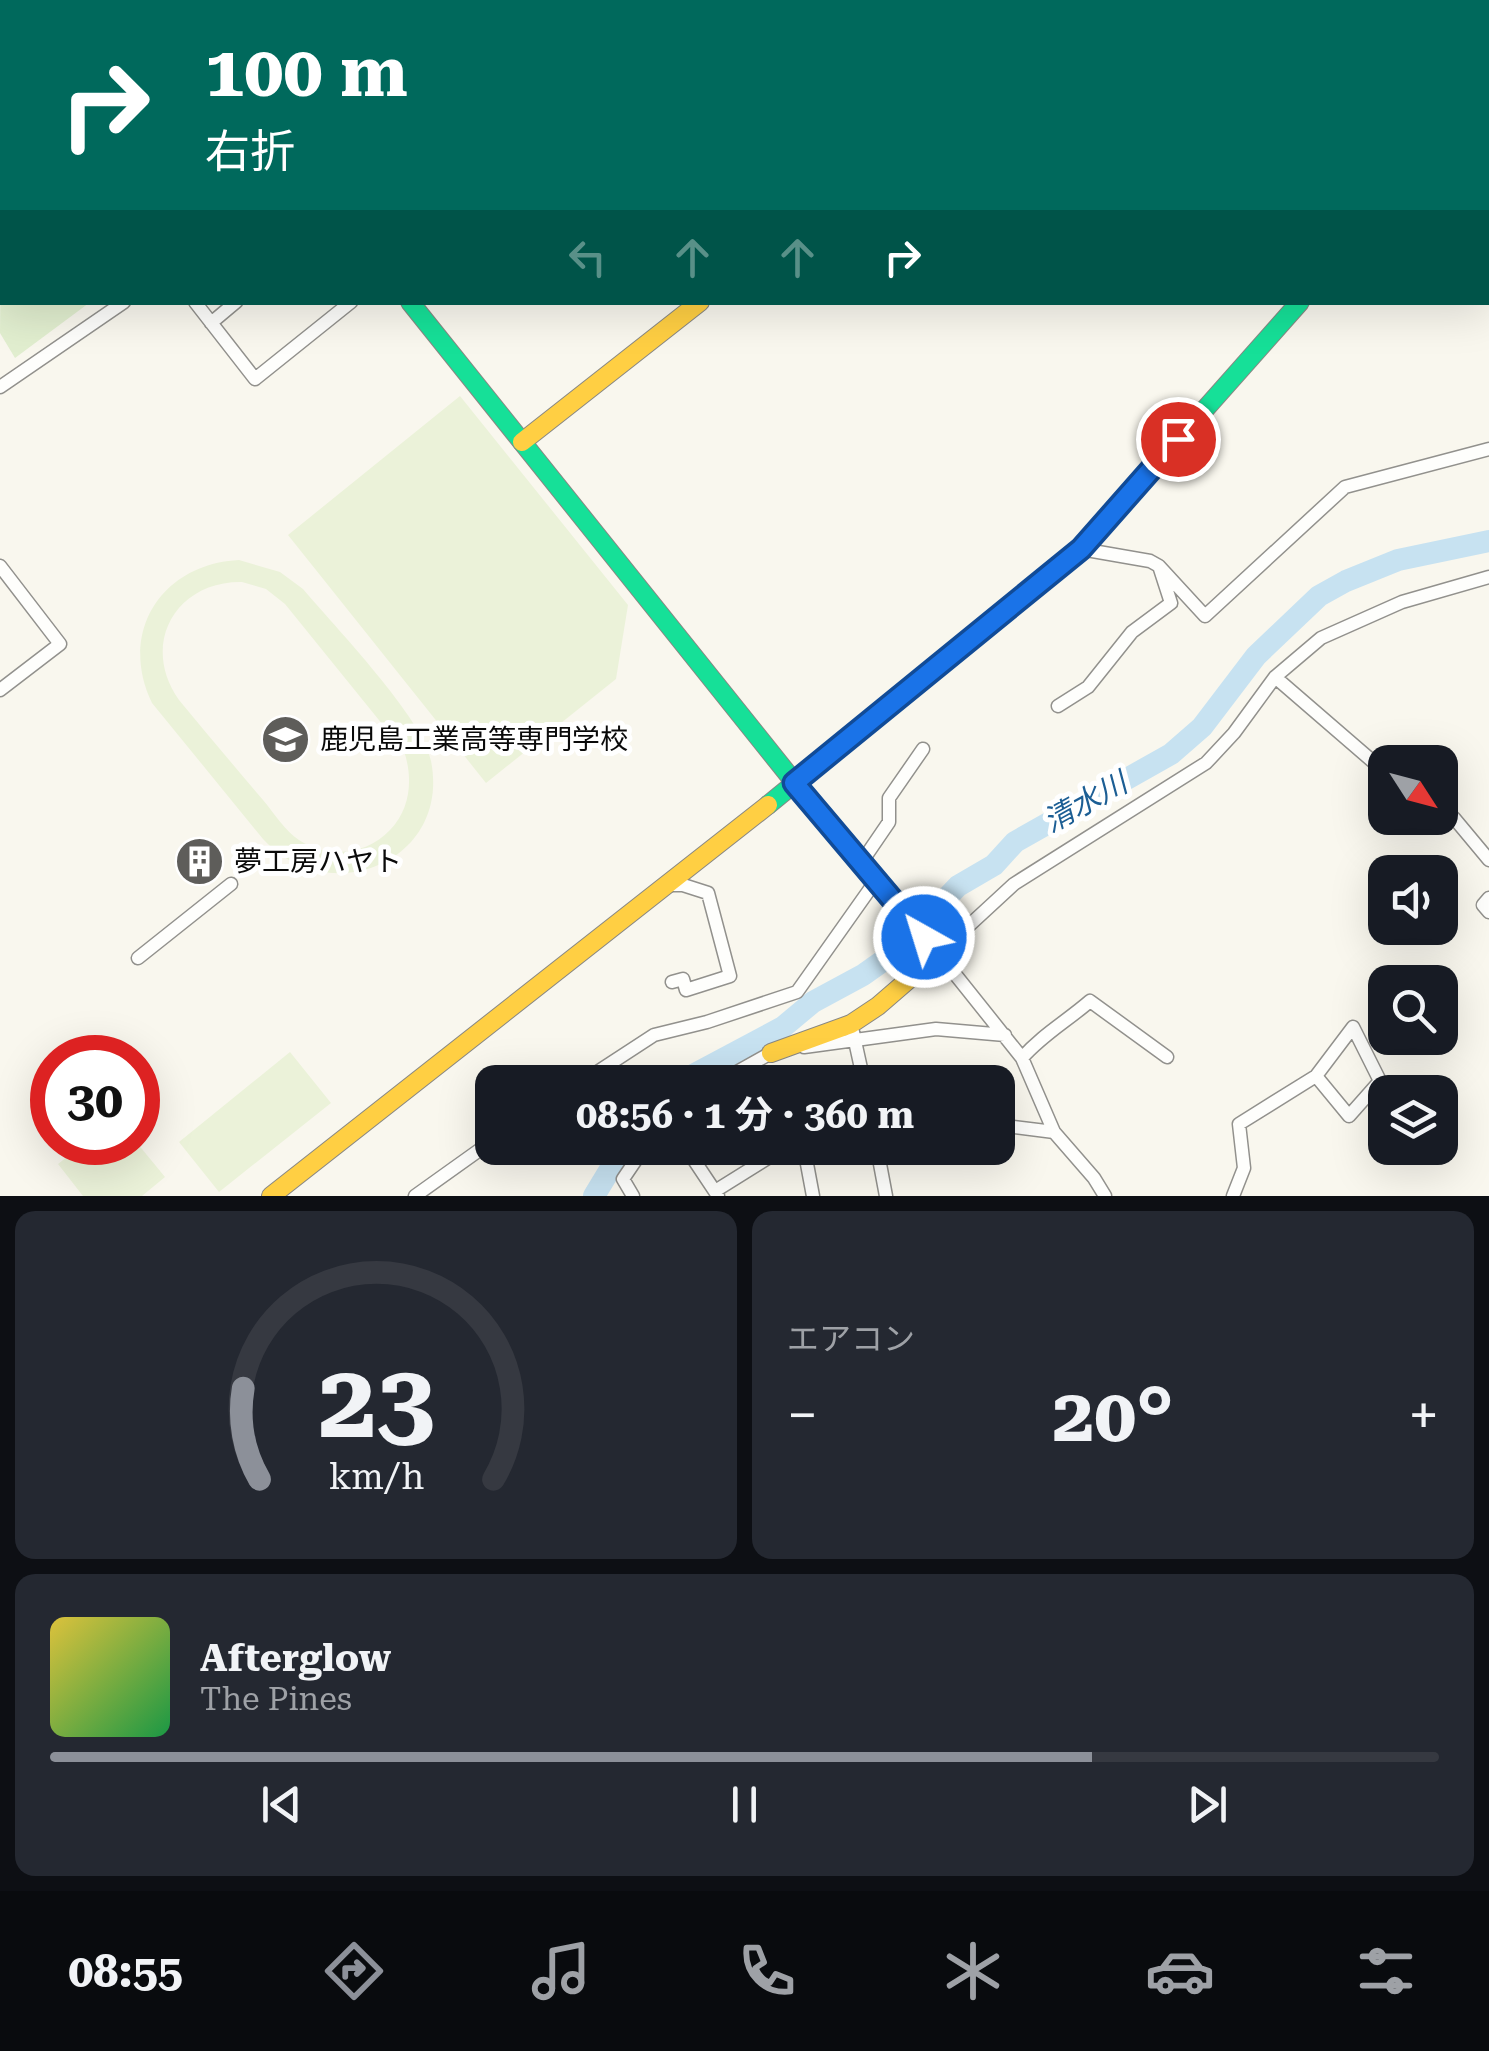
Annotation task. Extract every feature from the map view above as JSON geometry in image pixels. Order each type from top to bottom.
[{"type":"street","points":[[196,305],[255,379],[346,305]]},
{"type":"street","points":[[211,323],[232,305]]},
{"type":"street","points":[[412,305],[794,783],[911,919],[1022,1058],[1054,1132],[1105,1196]]},
{"type":"street","points":[[522,442],[696,305]]},
{"type":"street","points":[[270,1196],[669,885],[1081,549],[1297,305]]},
{"type":"street","points":[[0,388],[103,308]]},
{"type":"street","points":[[1081,549],[1150,561],[1205,616],[1345,487],[1489,450]]},
{"type":"street","points":[[0,566],[60,644],[0,690]]},
{"type":"street","points":[[1058,706],[1088,687],[1132,632],[1171,603],[1159,566]]},
{"type":"street","points":[[853,1032],[1014,884],[1206,763],[1234,733],[1275,677],[1302,651],[1343,626],[1402,602],[1489,577]]},
{"type":"street","points":[[1275,677],[1368,757]]},
{"type":"street","points":[[861,863],[888,822],[888,798],[923,749]]},
{"type":"street","points":[[1458,823],[1489,860]]},
{"type":"street","points":[[608,1065],[654,1035],[797,992],[877,879]]},
{"type":"street","points":[[138,958],[231,884]]},
{"type":"street","points":[[669,885],[708,893],[730,976],[686,990],[683,978],[672,982]]},
{"type":"street","points":[[1489,898],[1483,905],[1489,912]]},
{"type":"street","points":[[1022,1058],[1040,1037],[1057,1029],[1090,1001],[1166,1056]]},
{"type":"street","points":[[1233,1196],[1244,1168],[1240,1124],[1316,1076],[1353,1026],[1380,1080],[1349,1116],[1316,1076]]},
{"type":"street","points":[[749,1065],[771,1053],[853,1032],[936,1028],[1004,1035]]},
{"type":"street","points":[[853,1032],[860,1065]]},
{"type":"street","points":[[1015,1128],[1054,1132]]},
{"type":"street","points":[[415,1196],[475,1153]]},
{"type":"street","points":[[632,1165],[623,1179],[634,1196]]},
{"type":"street","points":[[697,1165],[716,1194],[759,1165]]},
{"type":"street","points":[[807,1165],[813,1196]]},
{"type":"street","points":[[880,1165],[886,1196]]},
{"type":"street","points":[[1086,1196],[1094,1178]]},
{"type":"green space","points":[[0,305],[86,305],[15,358],[0,333]]},
{"type":"green space","points":[[460,396],[628,605],[616,679],[486,783],[288,535]]},
{"type":"green space","points":[[239,560],[280,572],[303,589],[395,698],[425,743],[431,761],[432,796],[422,826],[404,849],[379,865],[350,873],[320,871],[290,860],[263,839],[152,703],[140,652],[144,628],[168,589],[211,564]],"holes":[[[242,582],[266,589],[285,604],[404,751],[409,772],[406,802],[390,830],[370,845],[334,852],[310,846],[294,836],[179,700],[168,679],[164,638],[182,604],[198,592],[218,585]]]},
{"type":"green space","points":[[290,1052],[331,1103],[219,1192],[179,1142]]},
{"type":"green space","points":[[59,1165],[155,1165],[165,1177],[142,1196],[83,1196]]},
{"type":"waterway","name":"清水川","points":[[712,1065],[783,1027],[813,1002],[894,953],[958,886],[994,865],[1015,842],[1171,754],[1202,727],[1256,656],[1319,596],[1398,560],[1489,541]]},
{"type":"waterway","name":"清水川","points":[[594,1196],[613,1165]]},
{"type":"traffic: fast","points":[[412,305],[795,783]]},
{"type":"traffic: fast","points":[[768,805],[1081,549],[1297,305]]},
{"type":"traffic: slow","points":[[522,442],[696,305]]},
{"type":"traffic: slow","points":[[271,1196],[768,805]]},
{"type":"traffic: slow","points":[[771,1053],[851,1024],[937,955]]},
{"type":"place","name":"鹿児島工業高等専門学校","points":[[285,739]]},
{"type":"place","name":"夢工房ハヤト","points":[[199,861]]},
{"type":"route","points":[[924,937],[794,783],[1081,549],[1178,439]]}]
